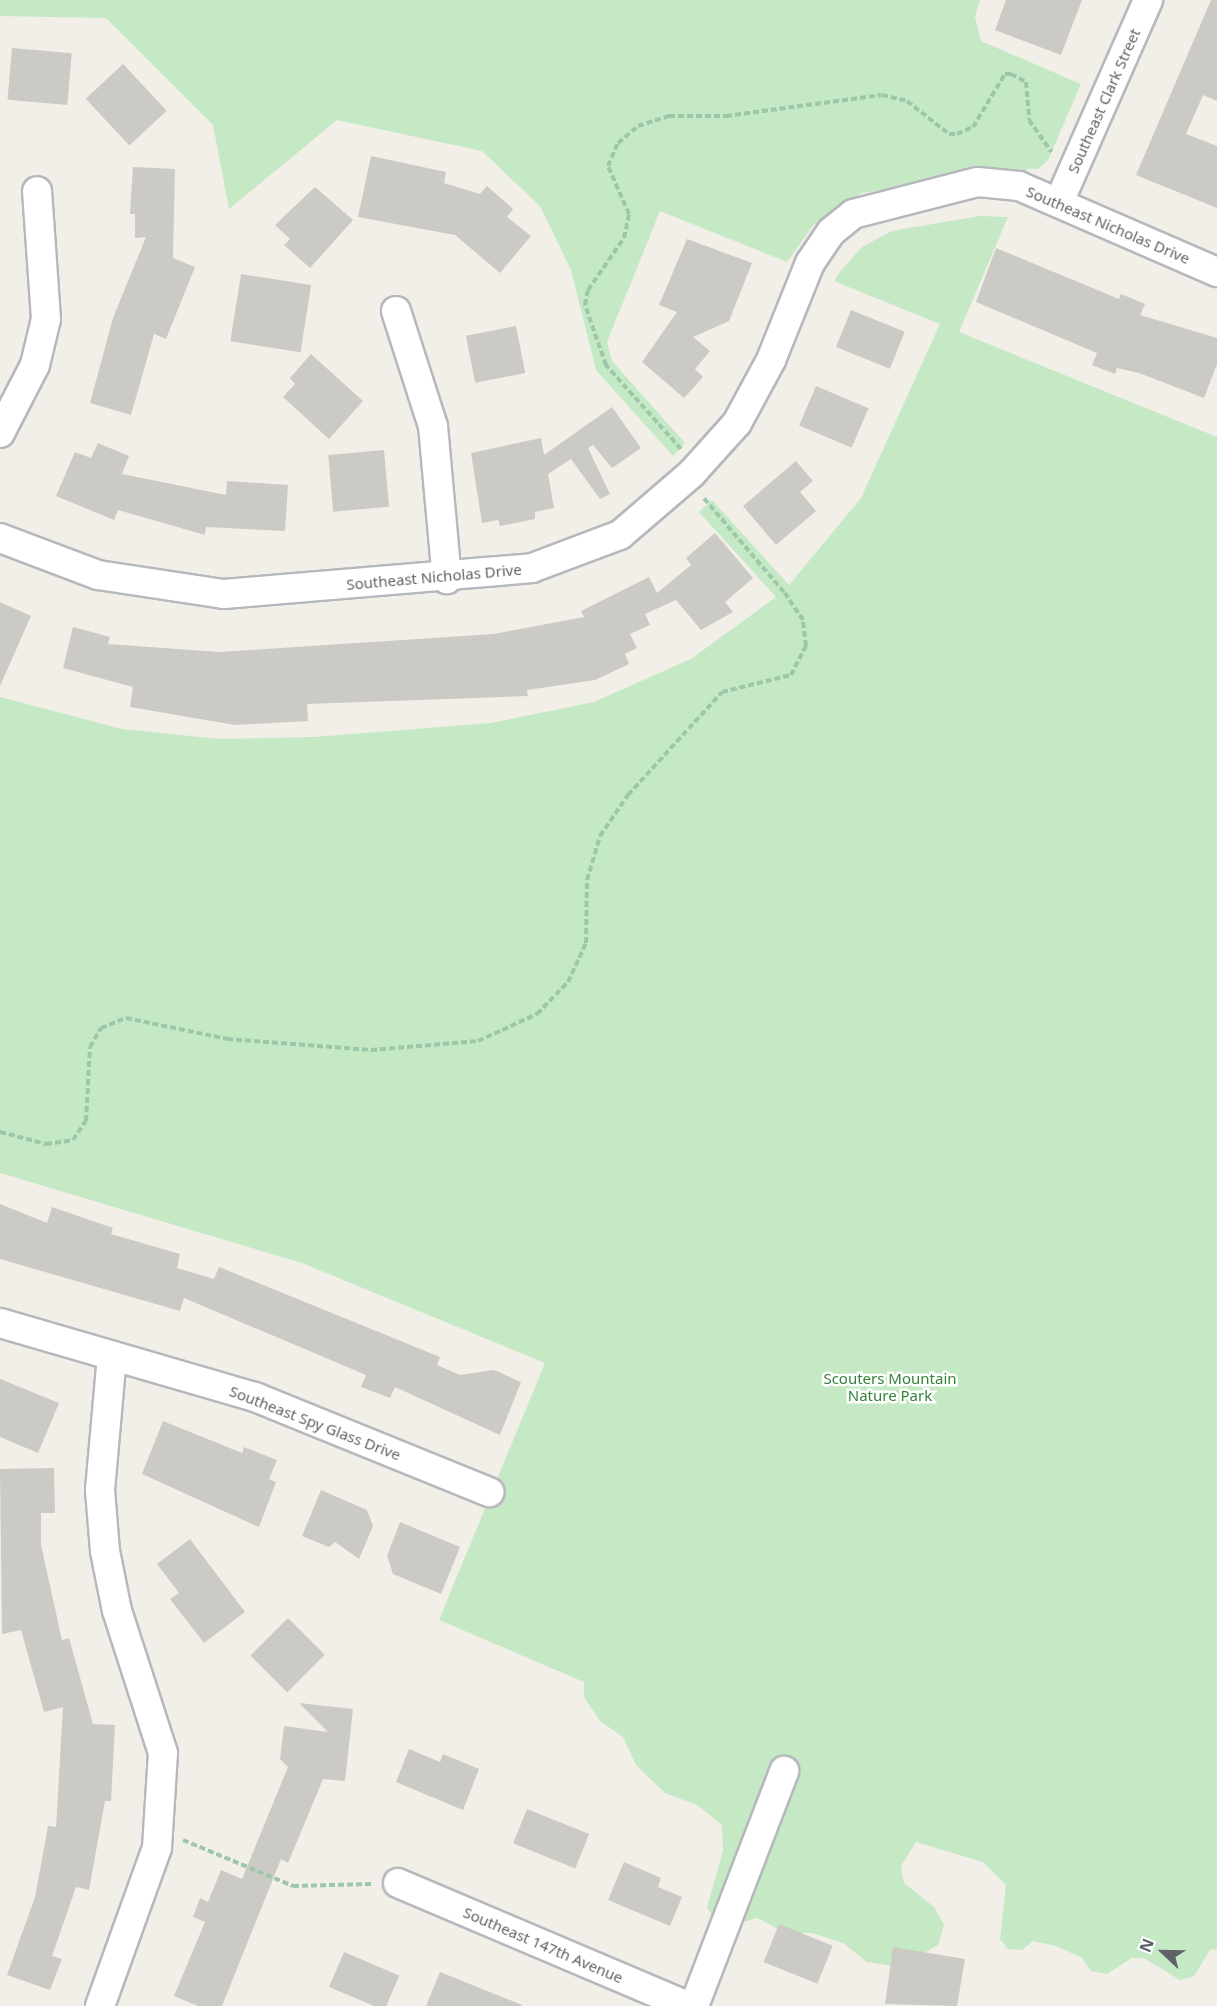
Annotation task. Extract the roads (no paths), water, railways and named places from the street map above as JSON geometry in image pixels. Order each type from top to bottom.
[{"type":"street","name":"Southeast Clark Street","points":[[1059,202],[1148,0]]},
{"type":"street","name":"Southeast Nicholas Drive","points":[[0,537],[98,575],[224,594],[447,579],[570,558],[620,535],[692,473],[737,423],[771,360],[810,263],[831,232],[853,214],[978,182],[1019,186],[1217,272]]},
{"type":"street","points":[[0,433],[36,365],[46,319],[37,190]]},
{"type":"street","points":[[396,311],[433,426],[447,579]]},
{"type":"street","name":"Southeast Spy Glass Drive","points":[[0,1323],[255,1396],[489,1492]]},
{"type":"street","points":[[100,2006],[157,1848],[163,1753],[117,1611],[105,1551],[100,1490],[112,1356]]},
{"type":"street","points":[[694,2006],[784,1771]]},
{"type":"street","name":"Southeast 147th Avenue","points":[[398,1883],[688,2006]]},
{"type":"park label","name":"Scouters Mountain Nature Park","points":[[890,1386]]}]
